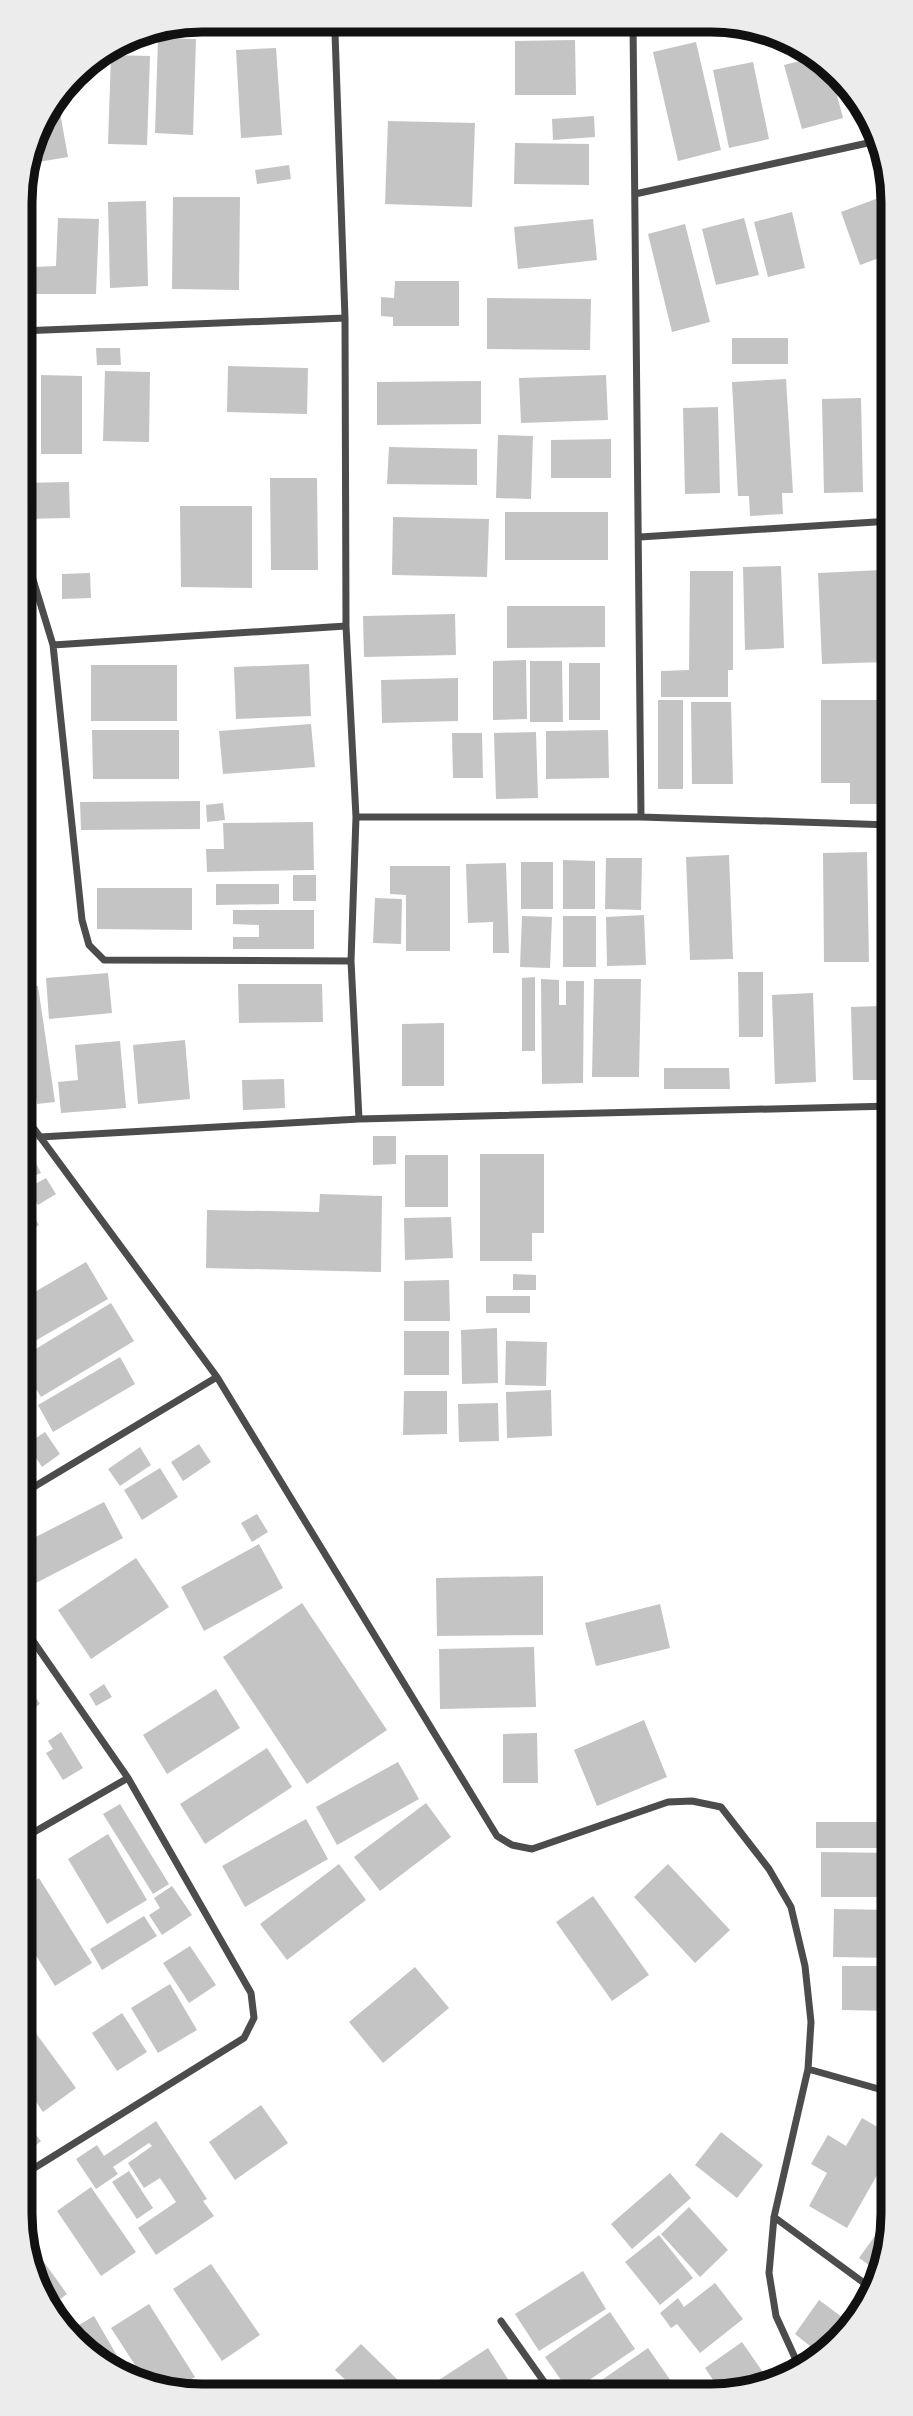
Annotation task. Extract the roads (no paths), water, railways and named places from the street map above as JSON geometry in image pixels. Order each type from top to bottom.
[{"type":"street","points":[[335,32],[345,318],[346,626],[356,817],[351,961],[359,1119]]},
{"type":"street","points":[[633,32],[641,817]]},
{"type":"street","points":[[635,194],[871,142]]},
{"type":"street","points":[[32,331],[345,318]]},
{"type":"street","points":[[640,537],[881,522]]},
{"type":"street","points":[[32,579],[53,645],[82,920],[89,945],[104,960],[351,961]]},
{"type":"street","points":[[53,645],[346,626]]},
{"type":"street","points":[[356,817],[641,817],[881,825]]},
{"type":"street","points":[[40,1137],[359,1119],[881,1106]]},
{"type":"street","points":[[32,1126],[217,1377],[497,1836],[512,1845],[532,1849],[668,1802],[692,1801],[721,1807],[769,1870],[790,1907],[805,1966],[810,2011],[808,2069],[774,2217],[769,2273],[776,2316],[797,2362]]},
{"type":"street","points":[[32,1488],[217,1377]]},
{"type":"street","points":[[32,1639],[128,1778],[251,1993],[254,2018],[244,2038],[32,2169]]},
{"type":"street","points":[[32,1833],[128,1778]]},
{"type":"street","points":[[808,2069],[881,2089]]},
{"type":"street","points":[[774,2217],[867,2284]]},
{"type":"street","points":[[501,2321],[546,2384]]}]
